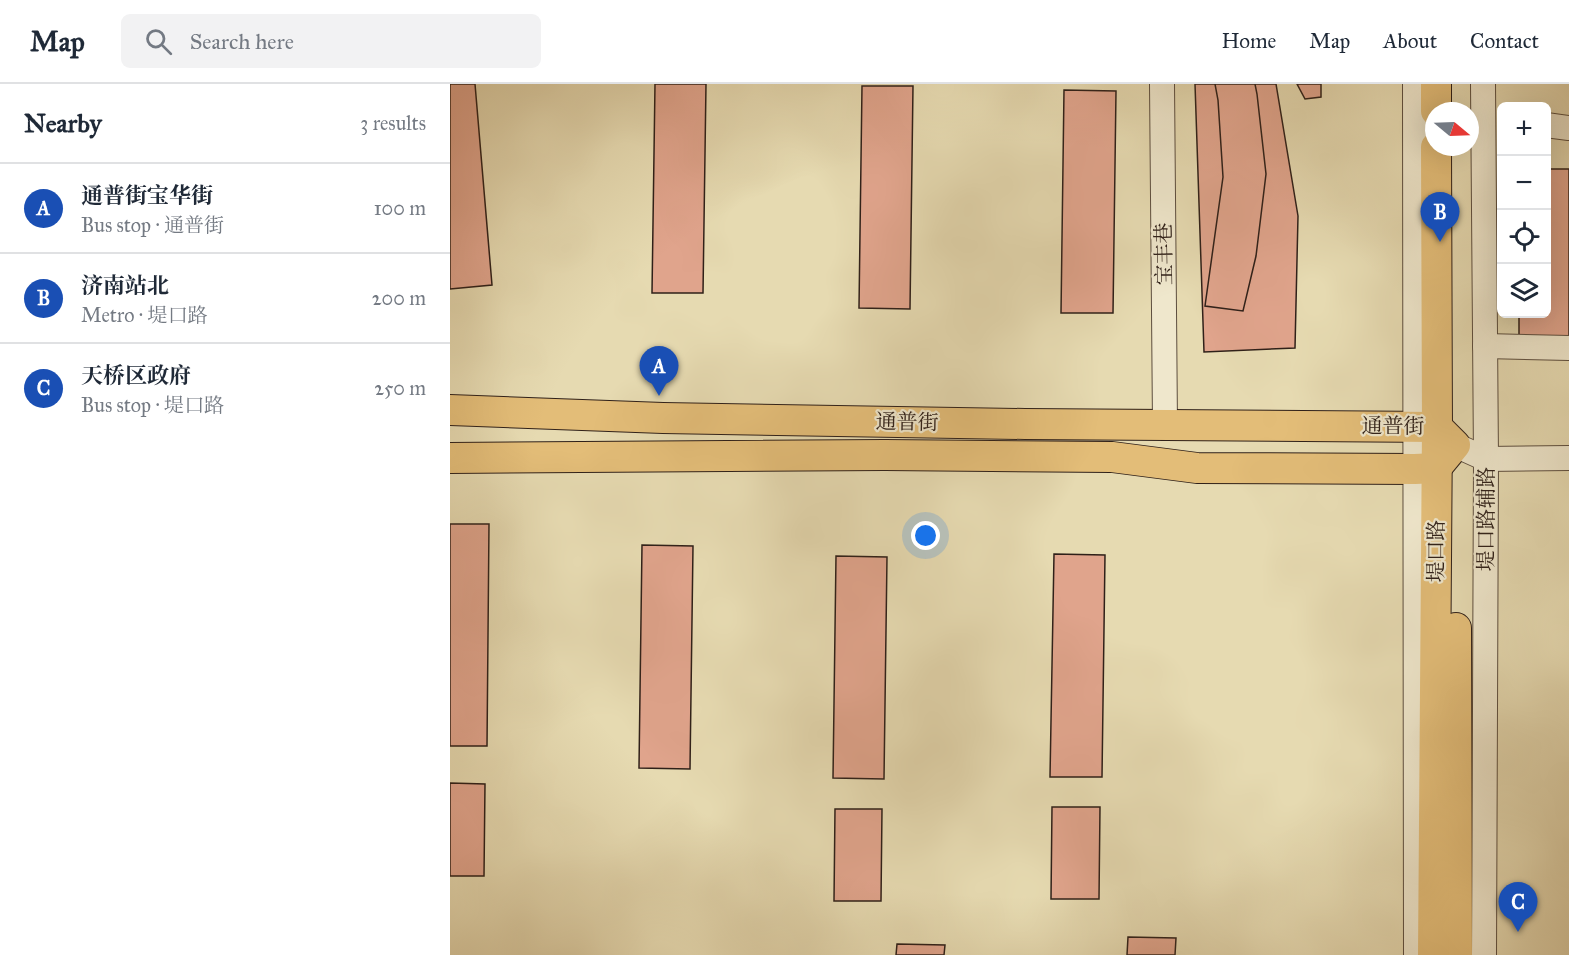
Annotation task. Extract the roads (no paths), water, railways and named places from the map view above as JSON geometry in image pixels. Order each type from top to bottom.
[{"type":"main road","points":[[1436,84],[1436,102]]},
{"type":"main road","points":[[1454,84],[1454,102]]},
{"type":"main road","name":"堤口路","points":[[1436,156],[1436,433],[1457,955]]},
{"type":"main road","name":"堤口路","points":[[1433,955],[1426,468],[1436,433],[1453,156]]},
{"type":"main road","name":"通普街","points":[[450,410],[663,418],[1165,424],[1436,433]]},
{"type":"main road","name":"通普街","points":[[450,458],[862,455],[1112,457],[1197,468],[1426,468]]},
{"type":"street","name":"宝丰巷","points":[[1162,84],[1165,424]]},
{"type":"street","points":[[1415,84],[1436,433],[1486,459],[1569,458]]},
{"type":"street","name":"堤口路辅路","points":[[1483,84],[1492,118],[1485,346],[1484,955]]},
{"type":"street","points":[[1551,126],[1569,128]]},
{"type":"street","points":[[1485,346],[1569,348]]},
{"type":"street","points":[[1416,955],[1426,468]]},
{"type":"place","name":"济南站北","points":[[1440,242]]},
{"type":"place","name":"通普街宝华街","points":[[659,396]]},
{"type":"place","name":"天桥区政府","points":[[1518,932]]}]
